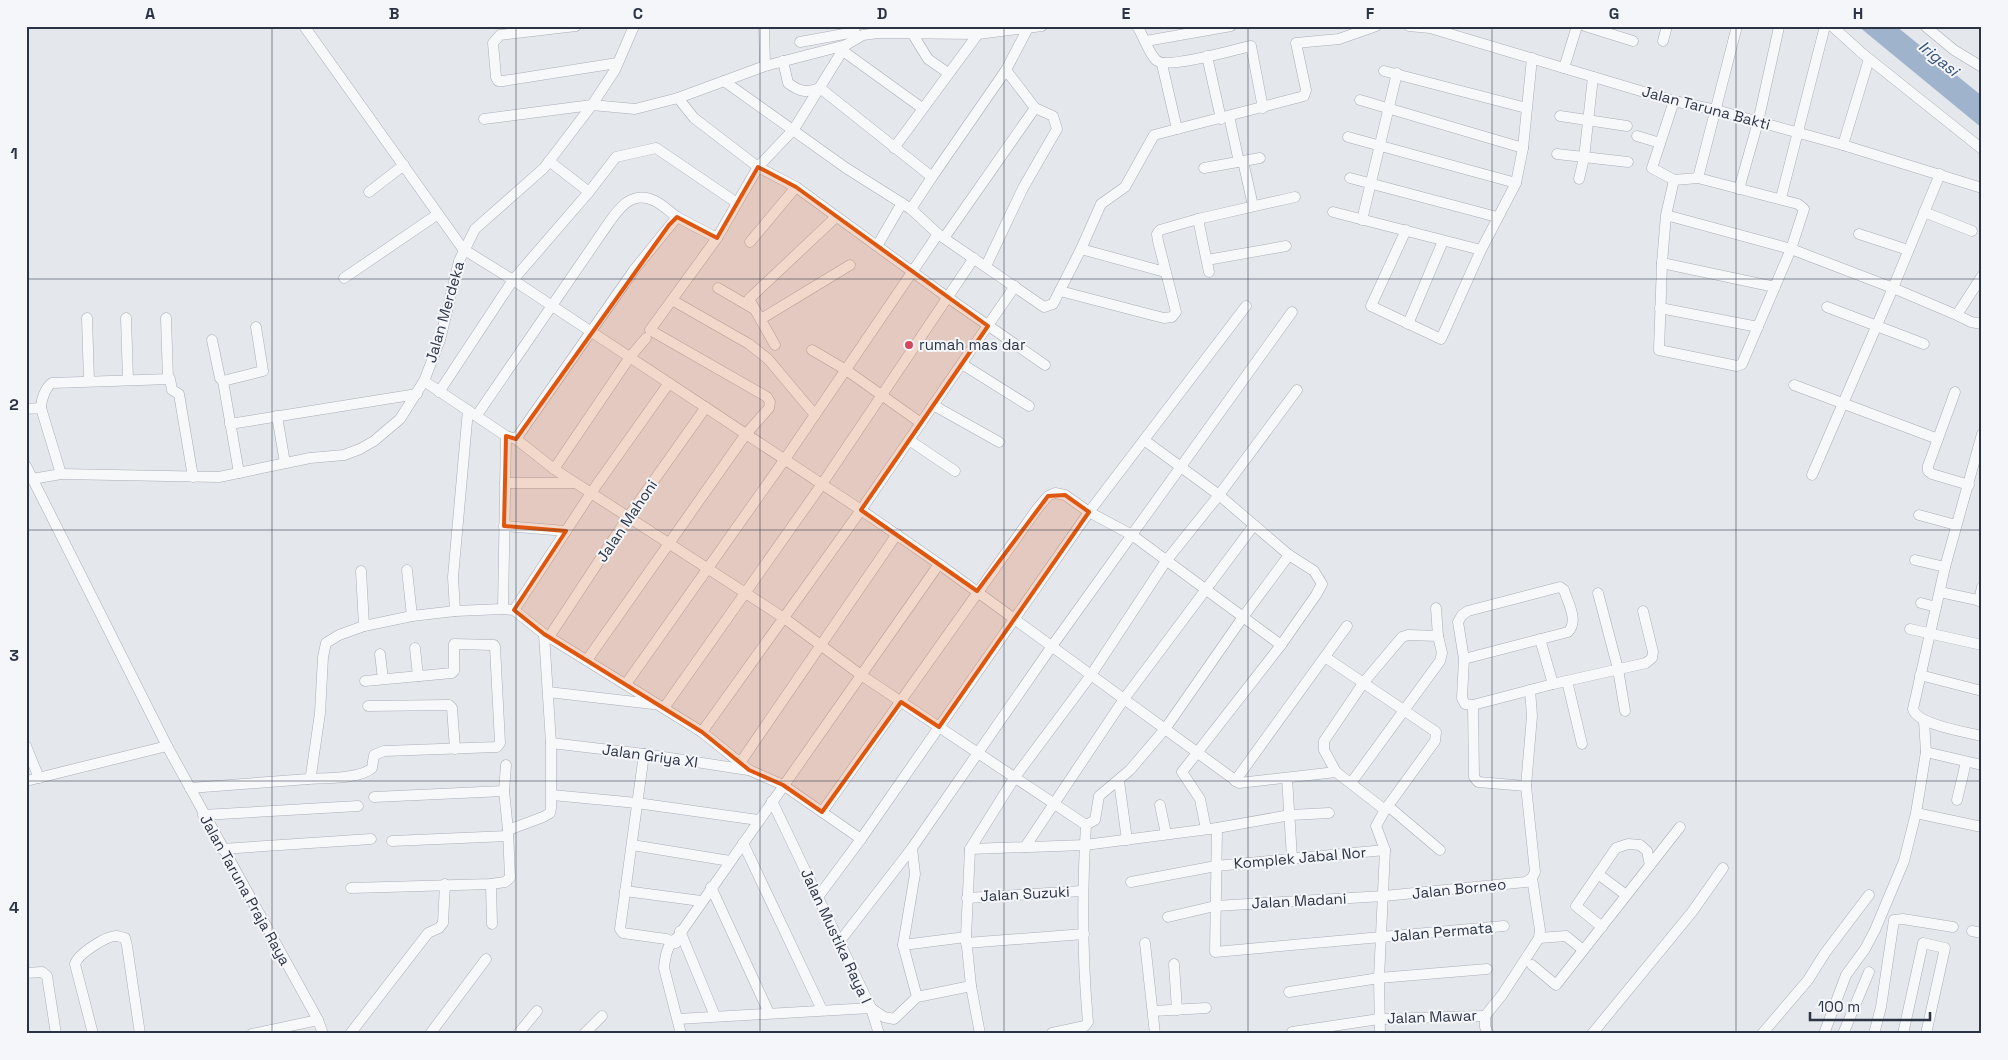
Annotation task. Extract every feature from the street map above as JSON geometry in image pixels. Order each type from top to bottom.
[{"type":"street","points":[[304,26],[463,249],[669,382],[897,534],[1239,784],[1336,772]]},
{"type":"street","points":[[576,26],[500,35],[493,43],[496,78],[503,81],[618,64]]},
{"type":"street","name":"Jalan Merdeka","points":[[32,479],[61,474],[219,477],[285,463],[344,455],[374,441],[400,419],[424,382],[440,340],[463,249],[475,229],[544,168],[592,106],[618,64],[634,26]]},
{"type":"street","points":[[764,26],[765,66]]},
{"type":"street","points":[[800,42],[857,31],[978,34],[1042,26]]},
{"type":"street","points":[[1138,26],[1156,60],[1162,64],[1175,64],[1251,46],[1262,108]]},
{"type":"street","points":[[1146,41],[1231,26]]},
{"type":"street","points":[[724,81],[846,168],[911,209],[941,236],[1044,306],[1053,304],[1060,292],[1082,249],[1101,204],[1124,187],[1151,138],[1157,134],[1225,118],[1304,96],[1306,90],[1296,43],[1339,39],[1376,26]]},
{"type":"street","name":"Jalan Taruna Bakti","points":[[1409,26],[1430,27],[1674,101],[1716,110],[1843,145],[1982,188]]},
{"type":"street","points":[[1564,68],[1577,26]]},
{"type":"street","points":[[1586,26],[1633,41]]},
{"type":"street","points":[[1663,41],[1667,26]]},
{"type":"street","points":[[1698,178],[1737,26]]},
{"type":"street","points":[[1781,198],[1825,26]]},
{"type":"street","points":[[1832,26],[1869,59],[1982,149]]},
{"type":"street","points":[[1924,26],[1954,50],[1982,67]]},
{"type":"street","points":[[911,209],[1006,70],[1029,27]]},
{"type":"street","points":[[1739,189],[1758,122],[1779,27]]},
{"type":"street","points":[[587,660],[746,434],[769,408],[770,402],[767,397],[650,330],[718,238],[758,167],[794,130],[844,48],[857,31]]},
{"type":"street","points":[[912,33],[928,59],[948,73]]},
{"type":"street","points":[[894,148],[978,34]]},
{"type":"street","points":[[484,119],[592,106],[635,109],[678,98],[765,66],[828,48],[844,48],[922,108]]},
{"type":"street","points":[[1207,56],[1225,118],[1241,161],[1253,206]]},
{"type":"street","points":[[1406,230],[1371,306],[1441,339],[1481,250],[1516,183],[1523,148],[1532,58]]},
{"type":"street","points":[[1843,145],[1869,59]]},
{"type":"street","points":[[783,61],[788,83],[801,92],[809,92],[820,88]]},
{"type":"street","points":[[1162,64],[1177,129]]},
{"type":"street","points":[[986,266],[1023,188],[1057,129],[1053,116],[1035,108],[1006,70]]},
{"type":"street","points":[[1384,71],[1526,108]]},
{"type":"street","points":[[1362,220],[1396,73]]},
{"type":"street","points":[[1579,179],[1584,158],[1594,77]]},
{"type":"street","points":[[820,88],[932,177]]},
{"type":"street","points":[[678,98],[694,118],[758,167],[796,187],[912,272],[1045,365]]},
{"type":"street","points":[[1360,100],[1523,148]]},
{"type":"street","points":[[1674,101],[1652,168],[1674,180],[1698,178],[1781,198],[1798,204],[1804,209],[1791,249],[1745,361],[1737,366],[1659,350],[1662,263],[1666,215],[1674,180]]},
{"type":"street","points":[[626,684],[785,459],[912,272],[941,236],[1035,108]]},
{"type":"street","points":[[1560,116],[1627,126]]},
{"type":"street","points":[[1637,136],[1660,143]]},
{"type":"street","points":[[1348,137],[1516,183]]},
{"type":"street","points":[[439,392],[513,280],[589,192],[616,157],[656,148],[737,203]]},
{"type":"street","points":[[1557,154],[1628,162]]},
{"type":"street","points":[[1204,168],[1260,158]]},
{"type":"street","points":[[549,161],[589,192]]},
{"type":"street","points":[[369,192],[404,166]]},
{"type":"street","points":[[1812,475],[1940,174]]},
{"type":"street","points":[[1350,178],[1498,217]]},
{"type":"street","points":[[750,242],[796,187]]},
{"type":"street","points":[[455,611],[453,577],[472,413],[552,306],[599,237],[619,210],[631,198],[641,197],[655,201],[677,217],[718,238]]},
{"type":"street","points":[[1060,292],[1164,318],[1172,317],[1176,312],[1157,234],[1164,228],[1198,219],[1295,198]]},
{"type":"street","points":[[877,246],[902,203]]},
{"type":"street","points":[[1333,212],[1481,250]]},
{"type":"street","points":[[1924,212],[1972,231]]},
{"type":"street","points":[[344,278],[438,214]]},
{"type":"street","points":[[1666,215],[1791,249],[1893,288],[1971,322],[1982,324]]},
{"type":"street","points":[[508,610],[504,526],[505,483],[511,437],[634,270],[677,217]]},
{"type":"street","points":[[776,345],[749,299],[836,217]]},
{"type":"street","points":[[1198,219],[1209,272]]},
{"type":"street","points":[[1859,234],[1908,250]]},
{"type":"street","points":[[1408,324],[1443,241]]},
{"type":"street","points":[[1207,260],[1286,246]]},
{"type":"street","points":[[1082,249],[1165,272]]},
{"type":"street","points":[[661,706],[746,594],[974,258]]},
{"type":"street","points":[[1662,263],[1775,287]]},
{"type":"street","points":[[761,320],[850,265]]},
{"type":"street","points":[[1959,316],[1958,310],[1982,276]]},
{"type":"street","points":[[702,732],[861,510],[1015,286]]},
{"type":"street","points":[[718,288],[754,309]]},
{"type":"street","points":[[672,300],[749,344],[768,360],[815,415]]},
{"type":"street","points":[[818,897],[861,839],[1089,512],[1246,306]]},
{"type":"street","points":[[1827,307],[1924,344]]},
{"type":"street","points":[[1660,308],[1758,327]]},
{"type":"street","points":[[840,941],[912,848],[1052,646],[1292,312]]},
{"type":"street","points":[[87,318],[89,381]]},
{"type":"street","points":[[126,318],[128,380]]},
{"type":"street","points":[[166,318],[168,379],[170,379],[172,390],[179,394],[193,477]]},
{"type":"street","points":[[223,380],[263,371],[256,327]]},
{"type":"street","points":[[554,469],[630,357],[646,338]]},
{"type":"street","points":[[212,340],[220,378],[223,380],[239,473]]},
{"type":"street","points":[[812,350],[882,394],[921,423]]},
{"type":"street","points":[[962,364],[1029,406]]},
{"type":"street","points":[[61,474],[41,408],[41,402],[48,386],[52,383],[168,379]]},
{"type":"street","points":[[424,382],[511,437],[575,483],[784,618],[861,675],[1086,825]]},
{"type":"street","points":[[508,610],[566,531],[669,382]]},
{"type":"street","points":[[1794,385],[1938,439]]},
{"type":"street","points":[[979,1034],[968,975],[969,958],[966,940],[970,849],[1015,777],[1091,674],[1166,561],[1219,495],[1297,390]]},
{"type":"street","points":[[1955,392],[1928,466],[1928,471],[1932,474],[1969,485]]},
{"type":"street","points":[[230,424],[417,394]]},
{"type":"street","points":[[934,405],[999,442]]},
{"type":"street","points":[[26,409],[41,408]]},
{"type":"street","name":"Jalan Mahoni","points":[[546,635],[706,408]]},
{"type":"street","points":[[277,416],[285,463]]},
{"type":"street","points":[[1982,434],[1945,567],[1913,709],[1914,714],[1924,721],[1982,736]]},
{"type":"street","points":[[909,440],[955,471]]},
{"type":"street","points":[[1144,440],[1219,495],[1289,556],[1314,571],[1322,584],[1281,644],[1182,772],[1200,799],[1212,828],[1216,866],[1215,906]]},
{"type":"street","name":"Jalan Taruna Praja Raya","points":[[26,466],[167,746],[222,849],[318,1020],[323,1034]]},
{"type":"street","points":[[505,483],[575,483]]},
{"type":"street","points":[[822,812],[901,702],[977,591],[1048,496],[1054,493],[1065,495],[1089,512],[1132,535],[1206,591],[1281,644]]},
{"type":"street","points":[[1919,515],[1956,525]]},
{"type":"street","points":[[1025,848],[1053,803],[1124,699],[1254,525]]},
{"type":"street","points":[[504,526],[566,531]]},
{"type":"street","points":[[740,763],[897,534]]},
{"type":"street","points":[[1086,825],[1095,820],[1099,796],[1104,789],[1119,781],[1165,729],[1243,617],[1289,556]]},
{"type":"street","points":[[1915,560],[1945,567]]},
{"type":"street","points":[[687,1034],[664,968],[665,957],[701,901],[939,564]]},
{"type":"street","points":[[407,570],[412,616]]},
{"type":"street","points":[[361,571],[364,626]]},
{"type":"street","points":[[1464,659],[1568,632],[1572,628],[1574,621],[1564,590],[1560,587],[1468,611],[1462,615],[1458,622],[1464,659],[1462,698],[1465,704],[1473,705],[1646,662],[1652,658],[1653,652],[1643,611]]},
{"type":"street","points":[[1940,592],[1980,601],[1982,587]]},
{"type":"street","points":[[1598,593],[1618,669],[1625,710]]},
{"type":"street","points":[[1921,603],[1936,607]]},
{"type":"street","points":[[1350,783],[1440,661],[1442,653],[1438,636],[1436,608]]},
{"type":"street","points":[[308,779],[311,774],[316,741],[323,657],[326,643],[339,635],[364,626],[412,616],[455,611],[508,610],[702,732],[749,770],[783,785],[861,839]]},
{"type":"street","points":[[1235,781],[1347,626]]},
{"type":"street","points":[[1910,629],[1930,635],[1982,645]]},
{"type":"street","points":[[392,841],[508,833],[547,815],[551,808],[552,795],[546,635]]},
{"type":"street","points":[[1438,636],[1408,635],[1402,637],[1364,682],[1324,742],[1324,750],[1336,772],[1387,808],[1440,850]]},
{"type":"street","points":[[1540,639],[1553,684]]},
{"type":"street","points":[[190,788],[347,776],[369,771],[372,768],[374,755],[384,751],[497,747],[500,743],[495,646],[454,644],[454,672],[365,681]]},
{"type":"street","points":[[415,648],[418,676]]},
{"type":"street","points":[[380,654],[383,679]]},
{"type":"street","points":[[1325,657],[1436,732],[1435,741],[1376,826],[1385,850],[1379,978],[1380,1034]]},
{"type":"street","points":[[1920,675],[1982,691]]},
{"type":"street","points":[[1567,681],[1582,744]]},
{"type":"street","points":[[1489,1034],[1485,1027],[1485,1016],[1502,995],[1539,938],[1540,930],[1532,878],[1535,872],[1526,786],[1532,716],[1530,690]]},
{"type":"street","points":[[548,692],[661,706]]},
{"type":"street","points":[[368,706],[449,704],[452,708],[455,748]]},
{"type":"street","points":[[1473,705],[1474,777],[1478,782],[1526,786]]},
{"type":"street","points":[[1824,1034],[1846,975],[1865,949],[1885,908],[1904,861],[1916,813],[1926,752],[1924,721]]},
{"type":"street","name":"Jalan Griya XI","points":[[551,743],[644,754],[749,770]]},
{"type":"street","points":[[26,746],[39,778]]},
{"type":"street","points":[[26,781],[167,746]]},
{"type":"street","points":[[1926,752],[1982,766]]},
{"type":"street","points":[[644,754],[621,931],[677,938]]},
{"type":"street","points":[[1957,800],[1966,762]]},
{"type":"street","points":[[351,888],[505,882],[510,878],[504,791],[506,765]]},
{"type":"street","points":[[1287,778],[1292,858]]},
{"type":"street","points":[[1119,781],[1128,840]]},
{"type":"street","points":[[374,797],[504,791]]},
{"type":"street","points":[[552,795],[637,803],[758,820]]},
{"type":"street","name":"Jalan Mustika Raya I","points":[[681,1019],[871,1008],[772,801]]},
{"type":"street","points":[[1160,805],[1166,834]]},
{"type":"street","points":[[204,814],[358,806]]},
{"type":"street","points":[[970,849],[1085,845],[1212,828],[1290,815],[1329,813]]},
{"type":"street","points":[[1916,813],[1982,826]]},
{"type":"street","points":[[1052,1032],[1081,1030],[1088,1022],[1084,981],[1082,891],[1086,825]]},
{"type":"street","points":[[1532,964],[1556,985],[1680,827]]},
{"type":"street","points":[[222,849],[370,839]]},
{"type":"street","points":[[743,842],[822,1010]]},
{"type":"street","points":[[1602,927],[1576,906],[1616,848],[1628,844],[1640,845],[1647,851],[1650,865]]},
{"type":"street","points":[[632,846],[730,861]]},
{"type":"street","points":[[912,848],[915,874],[902,945],[917,997]]},
{"type":"street","name":"Komplek Jabal Nor","points":[[1131,882],[1216,866],[1385,850]]},
{"type":"street","points":[[1592,1034],[1692,912],[1723,868]]},
{"type":"street","points":[[1598,874],[1626,895]]},
{"type":"street","name":"Jalan Borneo","points":[[1384,896],[1526,882],[1532,878]]},
{"type":"street","points":[[350,1034],[428,933],[439,928],[443,923],[445,884]]},
{"type":"street","points":[[491,884],[492,924]]},
{"type":"street","points":[[711,887],[769,1013]]},
{"type":"street","points":[[625,891],[701,901]]},
{"type":"street","name":"Jalan Suzuki","points":[[967,898],[1082,891]]},
{"type":"street","points":[[1762,1034],[1808,980],[1825,953],[1869,895]]},
{"type":"street","name":"Jalan Madani","points":[[1168,917],[1215,906],[1384,896]]},
{"type":"street","name":"Jalan Permata","points":[[1215,906],[1215,952],[1504,926]]},
{"type":"street","points":[[1874,1034],[1881,1007],[1894,920],[1898,918],[1953,927]]},
{"type":"street","points":[[902,945],[1084,934]]},
{"type":"street","points":[[93,1034],[76,964],[79,956],[107,938],[117,936],[125,938],[140,1034]]},
{"type":"street","points":[[1539,938],[1566,936],[1583,950]]},
{"type":"street","points":[[677,938],[715,1016]]},
{"type":"street","points":[[1145,943],[1155,1034]]},
{"type":"street","points":[[1903,1034],[1922,943],[1944,948],[1926,1034]]},
{"type":"street","points":[[430,1034],[486,959]]},
{"type":"street","points":[[1174,964],[1177,1010]]},
{"type":"street","points":[[1290,992],[1379,978],[1487,969]]},
{"type":"street","points":[[26,973],[42,972],[47,976],[56,1034]]},
{"type":"street","points":[[1843,1034],[1869,972]]},
{"type":"street","points":[[871,1008],[884,1017],[894,1019],[917,997],[971,986]]},
{"type":"street","points":[[871,1008],[879,1034]]},
{"type":"street","points":[[1153,1011],[1206,1008]]},
{"type":"street","points":[[518,1034],[537,1011]]},
{"type":"street","points":[[584,1034],[602,1016]]},
{"type":"street","name":"Jalan Mawar","points":[[1292,1032],[1380,1019],[1485,1016]]},
{"type":"street","points":[[681,1019],[681,1034]]},
{"type":"street","points":[[252,1034],[318,1020]]},
{"type":"highlighted area","points":[[758,167],[796,187],[988,326],[861,510],[977,591],[1048,496],[1065,495],[1089,512],[939,727],[901,702],[822,812],[783,785],[749,770],[702,732],[544,634],[514,610],[566,531],[504,526],[506,436],[516,439],[669,225],[677,217],[717,238]]},
{"type":"water","points":[[1858,26],[1896,26],[1982,96],[1982,128]]},
{"type":"place","name":"rumah mas dar","points":[[909,345]]},
{"type":"water label","name":"Irigasi","points":[[1939,58]]}]
